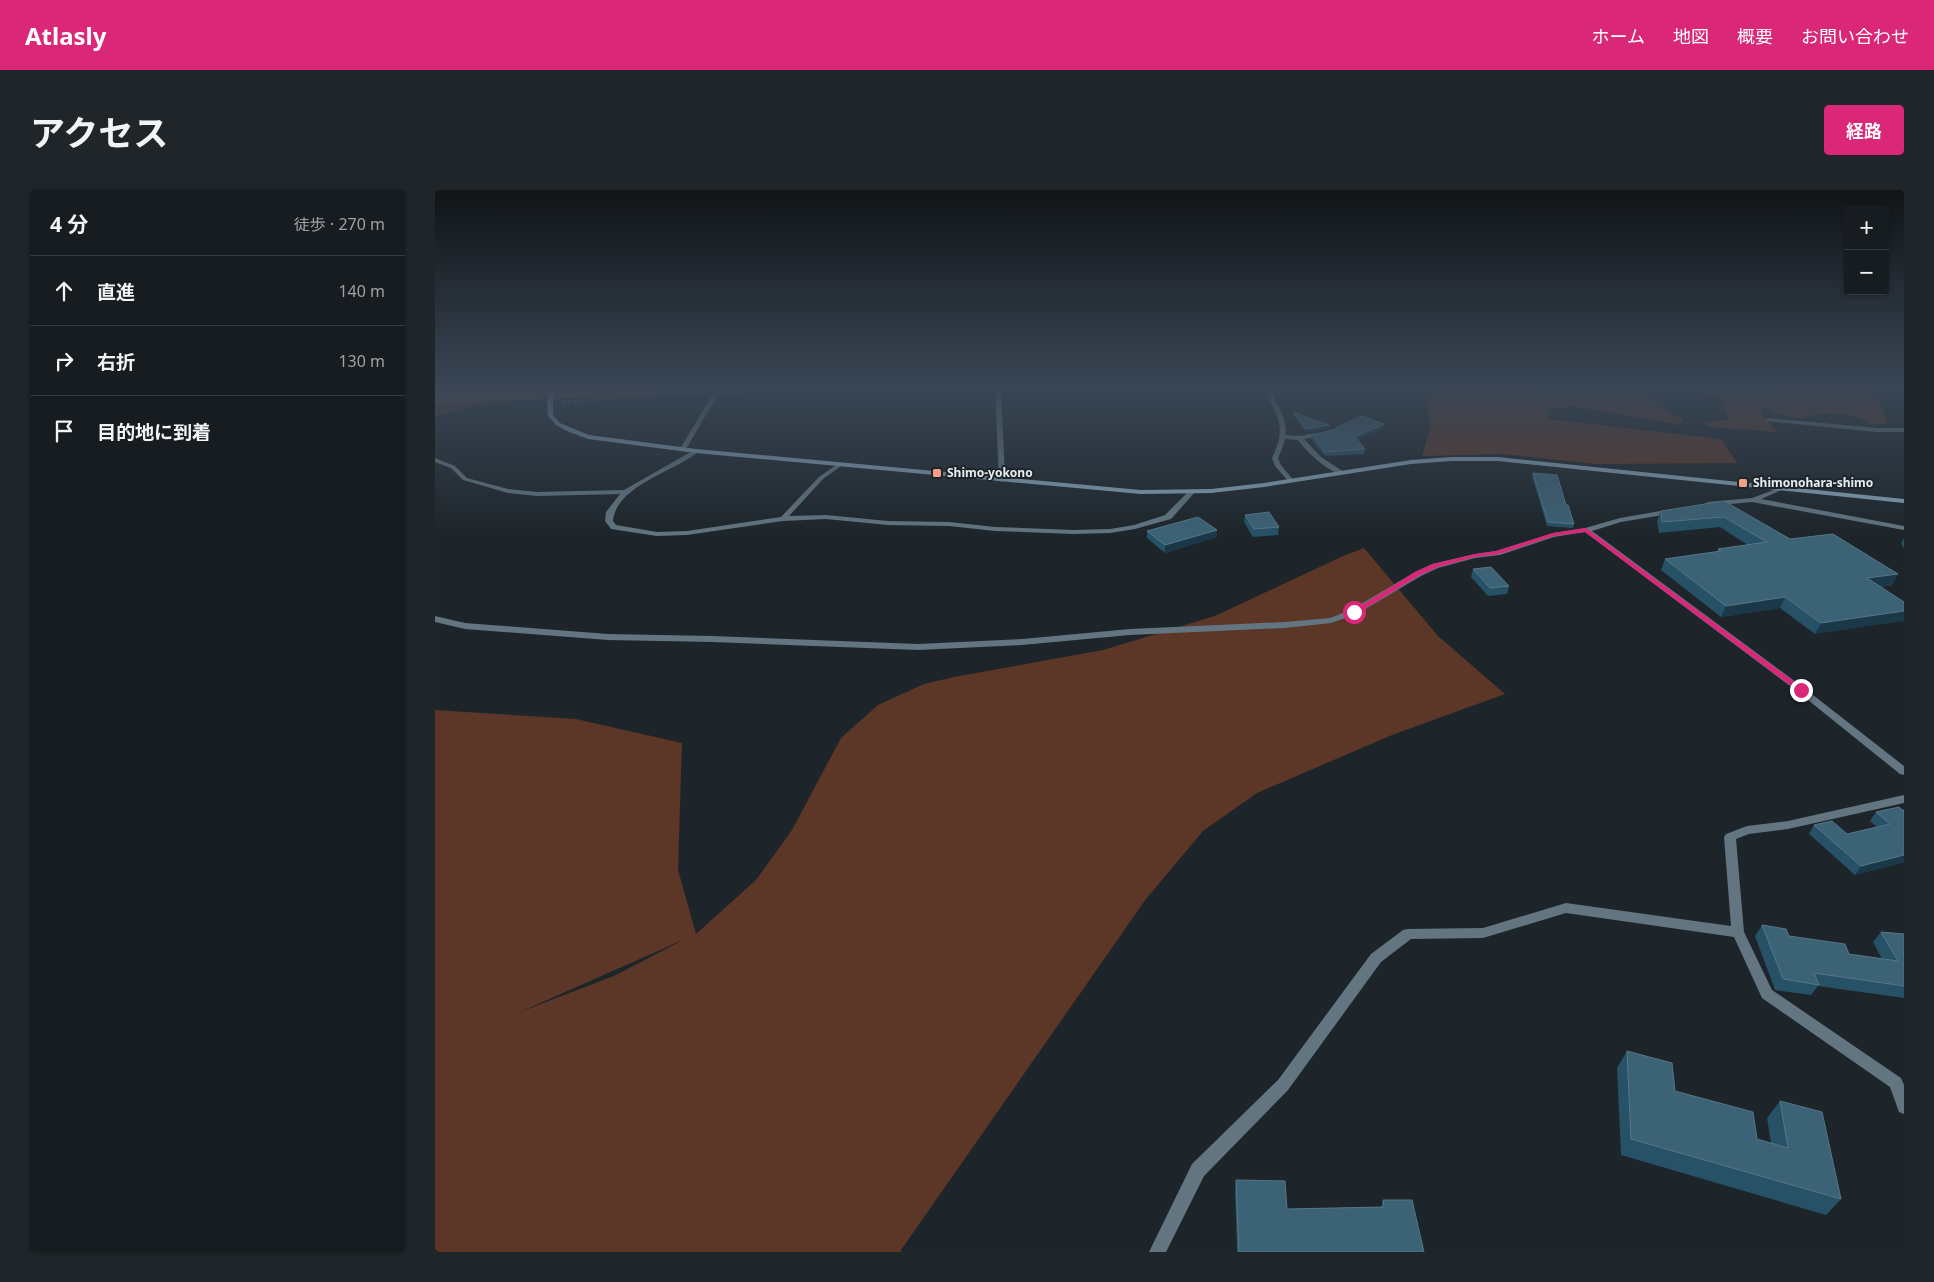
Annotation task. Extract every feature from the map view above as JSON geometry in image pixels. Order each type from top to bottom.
[{"type":"main road","points":[[600,439],[696,451],[1141,492],[1191,492],[1291,481],[1411,462],[1451,459],[1498,459],[1904,501]]},
{"type":"street","points":[[683,449],[689,439]]},
{"type":"street","points":[[1000,439],[1002,480]]},
{"type":"street","points":[[1284,439],[1275,458],[1278,466],[1291,481]]},
{"type":"street","points":[[1300,439],[1316,458],[1342,473]]},
{"type":"street","points":[[696,451],[625,492],[610,512],[609,521],[614,526],[638,532],[657,534],[687,533],[783,519],[826,517],[949,524],[995,529],[1074,532],[1110,531],[1135,527],[1168,517],[1191,492]]},
{"type":"street","points":[[435,460],[453,467],[465,479],[508,491],[537,494],[625,492]]},
{"type":"street","points":[[783,519],[821,478],[839,465]]},
{"type":"street","points":[[1752,500],[1781,489]]},
{"type":"street","points":[[1703,504],[1752,500],[1904,528]]},
{"type":"street","points":[[435,619],[465,626],[608,638],[712,639],[918,647],[1022,642],[1130,632],[1285,625],[1331,620],[1354,612],[1417,574],[1435,566],[1475,556],[1497,553],[1553,535],[1586,530],[1621,520],[1676,510]]},
{"type":"street","points":[[1586,530],[1801,690],[1904,771]]},
{"type":"street","points":[[1904,799],[1788,825],[1747,830],[1730,837],[1738,932],[1767,994],[1896,1083],[1904,1107]]},
{"type":"street","points":[[1157,1252],[1198,1170],[1283,1085],[1376,958],[1407,934],[1483,932],[1566,908],[1738,932]]},
{"type":"shaded area","points":[[1427,439],[1717,439],[1721,439],[1737,463],[1596,464],[1503,454],[1422,456]]},
{"type":"shaded area","points":[[1364,548],[1438,636],[1505,694],[1392,735],[1257,793],[1203,831],[1146,899],[901,1252],[435,1252],[435,710],[576,719],[682,743],[678,870],[696,934],[756,880],[792,830],[841,738],[878,705],[924,684],[1103,650],[1215,616]],"holes":[[[685,939],[616,975],[520,1012]]]},
{"type":"building","points":[[1315,439],[1356,439],[1365,449],[1325,452]]},
{"type":"building","points":[[1533,473],[1557,475],[1574,524],[1548,522]]},
{"type":"building","points":[[1724,501],[1790,539],[1833,534],[1898,574],[1867,578],[1904,602],[1904,611],[1821,623],[1785,597],[1726,606],[1665,559],[1767,542],[1724,517],[1662,522],[1661,511]]},
{"type":"building","points":[[1269,512],[1279,527],[1254,529],[1245,515]]},
{"type":"building","points":[[1198,517],[1217,530],[1165,545],[1147,531]]},
{"type":"building","points":[[1491,567],[1509,586],[1490,588],[1473,569]]},
{"type":"building","points":[[1899,807],[1904,810],[1904,855],[1861,866],[1814,825],[1832,821],[1847,834],[1890,824],[1876,812]]},
{"type":"building","points":[[1762,925],[1786,929],[1789,936],[1845,944],[1849,954],[1898,961],[1881,932],[1904,934],[1904,986],[1814,973],[1819,985],[1783,979]]},
{"type":"building","points":[[1627,1051],[1672,1063],[1675,1091],[1753,1112],[1757,1139],[1788,1148],[1780,1101],[1822,1112],[1841,1199],[1631,1139]]},
{"type":"building","points":[[1236,1180],[1285,1181],[1287,1209],[1384,1207],[1383,1200],[1412,1200],[1424,1252],[1239,1252]]},
{"type":"place","name":"Shimo-yokono","points":[[937,473]]},
{"type":"place","name":"Shimonohara-shimo","points":[[1743,483]]},
{"type":"route","points":[[1354,612],[1417,574],[1435,566],[1475,556],[1497,553],[1553,535],[1586,530],[1801,690]]}]
